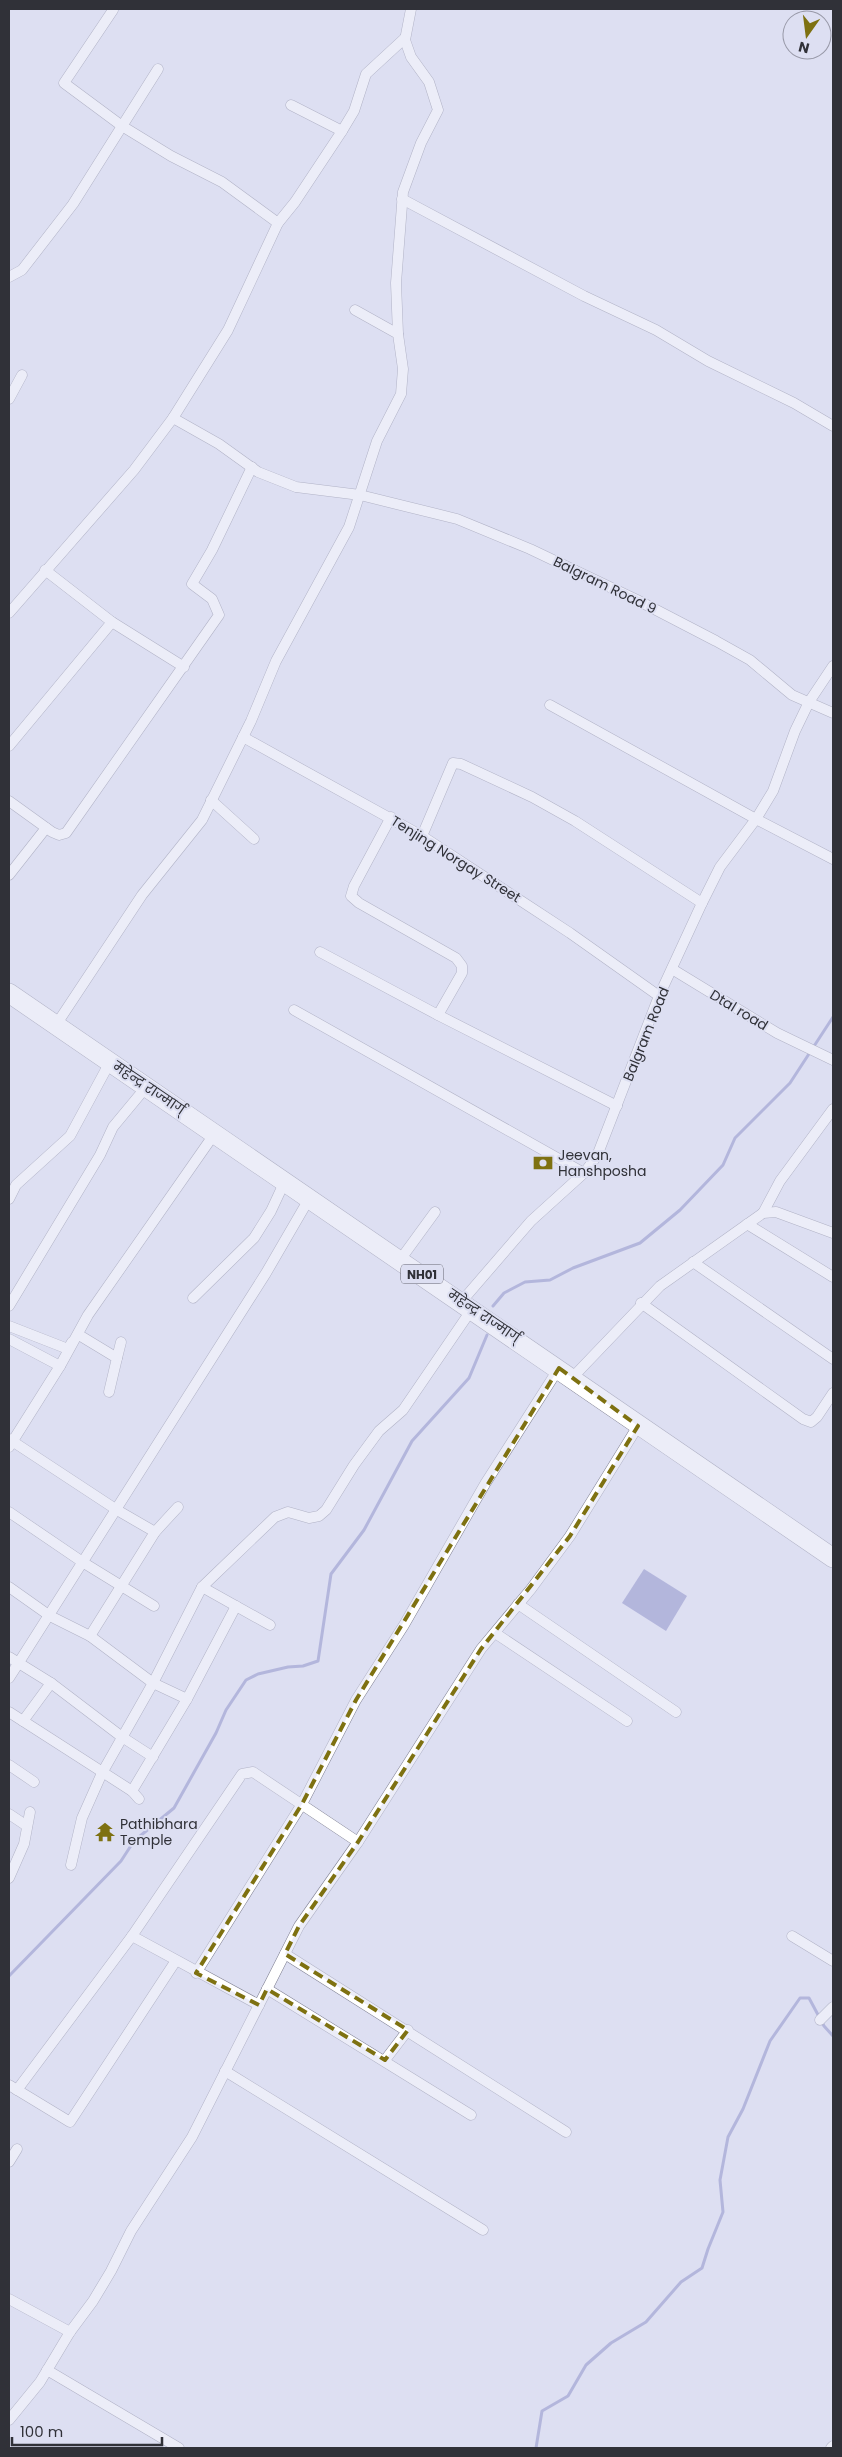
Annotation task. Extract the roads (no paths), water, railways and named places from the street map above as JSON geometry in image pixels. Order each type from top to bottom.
[{"type":"highway","name":"महेन्द्र राज्मार्ग्","points":[[9,993],[467,1305],[566,1373],[638,1426],[833,1558]]},
{"type":"street","points":[[56,1025],[142,895],[202,820],[243,737],[276,661],[349,527],[377,441],[401,394],[403,369],[398,334],[396,283],[402,199],[421,143],[438,110],[429,82],[411,57],[405,38],[411,9]]},
{"type":"street","points":[[113,10],[64,83],[122,126],[171,156],[222,182],[278,223]]},
{"type":"street","points":[[9,613],[134,470],[173,418],[228,330],[278,223],[295,202],[354,111],[366,74],[405,38]]},
{"type":"street","points":[[9,277],[22,270],[74,204],[158,70]]},
{"type":"street","points":[[291,105],[342,131]]},
{"type":"street","points":[[402,199],[584,296],[656,330],[708,361],[794,403],[833,426]]},
{"type":"street","points":[[355,310],[398,334]]},
{"type":"street","points":[[9,399],[22,375]]},
{"type":"street","name":"Balgram Road 9","points":[[173,418],[219,444],[252,467],[296,487],[360,495],[457,519],[530,550],[638,600],[716,641],[750,660],[792,695],[833,713]]},
{"type":"street","points":[[9,802],[59,835],[66,832],[219,615],[212,599],[192,584],[212,550],[252,467]]},
{"type":"street","points":[[45,570],[112,622],[184,667]]},
{"type":"street","points":[[9,746],[112,622]]},
{"type":"street","name":"Balgram Road","points":[[71,1865],[82,1818],[102,1773],[153,1683],[202,1587],[275,1517],[288,1512],[309,1518],[319,1516],[326,1510],[354,1465],[379,1431],[403,1410],[467,1305],[531,1221],[584,1173],[597,1156],[660,996],[702,903],[720,867],[756,819],[773,790],[795,731],[809,702],[833,666]]},
{"type":"street","points":[[550,704],[756,819],[833,859]]},
{"type":"street","name":"Tenjing Norgay Street","points":[[243,737],[422,836],[570,933],[660,996]]},
{"type":"street","points":[[422,836],[453,763],[461,764],[532,797],[574,821],[702,903]]},
{"type":"street","points":[[211,800],[254,839]]},
{"type":"street","points":[[391,818],[354,886],[351,896],[359,903],[456,958],[462,966],[462,973],[438,1015]]},
{"type":"street","points":[[9,875],[46,828]]},
{"type":"street","points":[[320,952],[438,1015],[617,1106]]},
{"type":"street","name":"Dtal road","points":[[672,968],[777,1033],[812,1048],[833,1060]]},
{"type":"street","points":[[294,1010],[584,1173]]},
{"type":"street","points":[[9,1199],[16,1185],[70,1136],[110,1062]]},
{"type":"street","points":[[9,1306],[100,1155],[114,1127],[147,1086]]},
{"type":"street","points":[[196,1973],[302,1804],[356,1700],[404,1626],[475,1500],[566,1373],[641,1303],[693,1262],[763,1212],[780,1181],[833,1109]]},
{"type":"street","points":[[9,1326],[68,1349],[88,1315],[215,1134]]},
{"type":"street","points":[[193,1298],[254,1238],[271,1211],[285,1181]]},
{"type":"street","points":[[9,1678],[84,1563],[266,1273],[310,1199]]},
{"type":"street","points":[[400,1260],[435,1212]]},
{"type":"street","points":[[763,1212],[776,1212],[833,1233]]},
{"type":"street","points":[[747,1224],[833,1277]]},
{"type":"street","points":[[693,1262],[833,1359]]},
{"type":"street","points":[[641,1303],[803,1419],[811,1422],[817,1417],[833,1393]]},
{"type":"street","points":[[88,1315],[60,1366],[10,1442],[155,1532]]},
{"type":"street","points":[[78,1335],[117,1358]]},
{"type":"street","points":[[9,1339],[60,1366]]},
{"type":"street","points":[[109,1392],[120,1342]]},
{"type":"street","points":[[9,2420],[40,2382],[70,2332],[94,2300],[131,2231],[192,2137],[299,1926],[358,1842],[464,1674],[570,1536],[638,1426]]},
{"type":"street","points":[[90,1636],[155,1532],[178,1507]]},
{"type":"street","points":[[9,1512],[84,1563],[154,1606]]},
{"type":"street","points":[[9,1587],[50,1616],[90,1636],[153,1683],[187,1699]]},
{"type":"street","points":[[202,1587],[270,1625]]},
{"type":"street","points":[[518,1604],[676,1712]]},
{"type":"street","points":[[132,1791],[187,1699],[236,1606]]},
{"type":"street","points":[[495,1633],[627,1721]]},
{"type":"street","points":[[9,1657],[51,1683],[122,1737],[153,1757]]},
{"type":"street","points":[[23,1721],[51,1683]]},
{"type":"street","points":[[9,1712],[132,1791],[139,1799]]},
{"type":"street","points":[[9,1765],[34,1782]]},
{"type":"street","points":[[175,1962],[70,2122],[13,2088],[132,1936],[242,1774],[253,1772],[358,1842]]},
{"type":"street","points":[[10,1873],[24,1844],[30,1812]]},
{"type":"street","points":[[9,1814],[27,1826]]},
{"type":"street","points":[[132,1936],[175,1962],[259,2005]]},
{"type":"street","points":[[792,1936],[833,1961]]},
{"type":"street","points":[[285,1954],[408,2030],[566,2132]]},
{"type":"street","points":[[267,1989],[472,2115]]},
{"type":"street","points":[[820,2020],[833,2007]]},
{"type":"street","points":[[385,2060],[408,2030]]},
{"type":"street","points":[[225,2072],[483,2230]]},
{"type":"street","points":[[9,2162],[17,2149]]},
{"type":"street","points":[[9,2299],[70,2332]]},
{"type":"street","points":[[47,2370],[179,2448]]},
{"type":"water","points":[[644,1569],[687,1596],[666,1631],[622,1603]]},
{"type":"waterway","points":[[493,1306],[504,1293],[525,1282],[550,1280],[573,1268],[640,1243],[680,1210],[723,1165],[735,1138],[790,1083],[833,1017]]},
{"type":"waterway","points":[[9,1976],[121,1861],[134,1841],[174,1808],[216,1733],[226,1710],[246,1680],[258,1674],[288,1667],[303,1666],[318,1661],[331,1574],[364,1530],[412,1441],[469,1378],[487,1335]]},
{"type":"waterway","points":[[536,2448],[542,2411],[568,2396],[586,2365],[611,2343],[646,2322],[681,2282],[702,2268],[723,2212],[720,2180],[728,2137],[743,2109],[770,2041],[800,1998],[809,1998],[824,2026],[833,2036]]},
{"type":"place","name":"Jeevan, Hanshposha","points":[[543,1163]]},
{"type":"place","name":"Pathibhara Temple","points":[[105,1832]]}]
